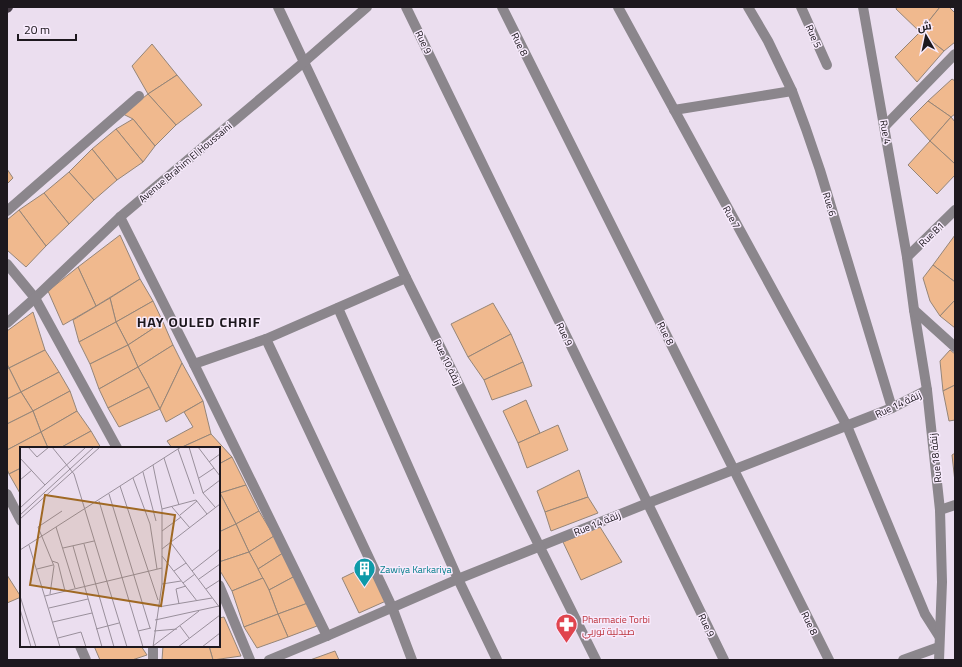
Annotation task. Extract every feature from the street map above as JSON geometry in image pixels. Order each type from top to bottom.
[{"type":"street","name":"Rue 10 زنقة","points":[[278,7],[406,278],[596,660]]},
{"type":"street","name":"Avenue Brahim El Houssaini","points":[[7,323],[120,217],[367,7]]},
{"type":"street","name":"Rue 9","points":[[406,7],[724,660]]},
{"type":"street","name":"Rue 8","points":[[502,7],[829,660]]},
{"type":"street","name":"Rue 7","points":[[618,7],[847,426],[926,614],[939,636]]},
{"type":"street","name":"Rue 6","points":[[748,7],[768,41],[792,91],[820,170],[892,408]]},
{"type":"street","name":"Rue 5","points":[[801,7],[827,65]]},
{"type":"street","name":"Rue 4","points":[[863,7],[907,257]]},
{"type":"street","points":[[885,126],[955,54]]},
{"type":"street","points":[[674,110],[792,91]]},
{"type":"street","points":[[7,211],[139,96]]},
{"type":"street","name":"Rue B1","points":[[907,257],[955,210]]},
{"type":"street","points":[[120,217],[194,364],[326,636]]},
{"type":"street","name":"Rue 18 زنقة","points":[[907,257],[927,390],[940,510],[942,582],[939,660]]},
{"type":"street","points":[[7,264],[35,298],[116,447]]},
{"type":"street","points":[[194,364],[266,339],[406,278]]},
{"type":"street","points":[[338,308],[458,579],[497,660]]},
{"type":"street","points":[[914,310],[955,347]]},
{"type":"street","points":[[266,339],[392,607],[412,660]]},
{"type":"street","name":"Rue 14 زنقة","points":[[269,660],[458,579],[892,408],[927,390]]},
{"type":"street","points":[[7,494],[20,519]]},
{"type":"street","points":[[940,510],[955,505]]},
{"type":"street","points":[[220,587],[250,660]]},
{"type":"street","points":[[80,647],[86,660]]},
{"type":"street","points":[[153,647],[153,660]]},
{"type":"street","points":[[903,660],[939,647]]},
{"type":"building","points":[[897,7],[940,7],[920,32],[896,9]]},
{"type":"building","points":[[940,7],[949,7],[955,13],[955,42],[944,51],[920,32]]},
{"type":"building","points":[[920,32],[944,51],[917,82],[895,57]]},
{"type":"building","points":[[152,44],[177,75],[148,94],[132,66]]},
{"type":"building","points":[[177,75],[202,105],[176,125],[148,94]]},
{"type":"building","points":[[952,79],[955,81],[955,114],[951,117],[928,101]]},
{"type":"building","points":[[148,94],[176,125],[155,146],[133,119],[123,114]]},
{"type":"building","points":[[928,101],[951,117],[930,141],[910,119]]},
{"type":"building","points":[[951,117],[955,122],[955,164],[930,141]]},
{"type":"building","points":[[133,119],[155,146],[143,162],[116,129]]},
{"type":"building","points":[[116,129],[143,162],[117,180],[92,149]]},
{"type":"building","points":[[930,141],[955,164],[955,175],[937,194],[908,165]]},
{"type":"building","points":[[92,149],[117,180],[94,200],[69,172]]},
{"type":"building","points":[[7,169],[13,178],[7,184]]},
{"type":"building","points":[[69,172],[94,200],[69,224],[44,193]]},
{"type":"building","points":[[44,193],[69,224],[46,246],[19,210]]},
{"type":"building","points":[[19,210],[46,246],[26,267],[7,250],[7,220]]},
{"type":"building","points":[[120,235],[140,279],[96,306],[78,267]]},
{"type":"building","points":[[955,235],[955,282],[933,265]]},
{"type":"building","points":[[933,265],[955,282],[955,300],[940,316],[930,301],[923,278]]},
{"type":"building","points":[[78,267],[96,306],[63,325],[48,291]]},
{"type":"building","points":[[140,279],[153,301],[116,322],[110,298]]},
{"type":"building","points":[[110,298],[116,322],[79,342],[73,320]]},
{"type":"building","points":[[955,300],[955,328],[940,316]]},
{"type":"building","points":[[153,301],[163,322],[128,345],[116,322]]},
{"type":"building","points":[[493,303],[511,334],[468,357],[451,324]]},
{"type":"building","points":[[33,312],[45,350],[9,368],[7,364],[7,331]]},
{"type":"building","points":[[116,322],[128,345],[90,364],[79,342]]},
{"type":"building","points":[[163,322],[173,345],[138,367],[128,345]]},
{"type":"building","points":[[511,334],[523,362],[484,380],[468,357]]},
{"type":"building","points":[[128,345],[138,367],[99,389],[90,364]]},
{"type":"building","points":[[173,345],[182,363],[160,409],[138,367]]},
{"type":"building","points":[[45,350],[59,372],[21,392],[9,368]]},
{"type":"building","points":[[950,350],[955,354],[955,385],[943,391],[940,361]]},
{"type":"building","points":[[523,362],[532,386],[492,400],[484,380]]},
{"type":"building","points":[[182,363],[203,401],[166,422],[160,409]]},
{"type":"building","points":[[138,367],[149,387],[108,408],[99,389]]},
{"type":"building","points":[[9,368],[21,392],[7,399],[7,369]]},
{"type":"building","points":[[59,372],[70,391],[33,411],[21,392]]},
{"type":"building","points":[[955,385],[955,420],[949,421],[943,391]]},
{"type":"building","points":[[149,387],[160,409],[119,427],[108,408]]},
{"type":"building","points":[[70,391],[77,411],[41,432],[33,411]]},
{"type":"building","points":[[21,392],[33,411],[7,424],[7,399]]},
{"type":"building","points":[[526,400],[540,433],[518,443],[503,411]]},
{"type":"building","points":[[203,401],[211,434],[182,447],[171,447],[167,441],[193,427],[184,412]]},
{"type":"building","points":[[33,411],[41,432],[7,450],[7,424]]},
{"type":"building","points":[[77,411],[91,431],[62,447],[48,447],[41,432]]},
{"type":"building","points":[[558,425],[568,450],[527,468],[518,443]]},
{"type":"building","points":[[91,431],[100,447],[62,447]]},
{"type":"building","points":[[41,432],[48,447],[20,447],[20,468],[9,474],[7,469],[7,450]]},
{"type":"building","points":[[211,434],[232,457],[220,463],[220,447],[182,447]]},
{"type":"building","points":[[955,453],[955,482],[952,455]]},
{"type":"building","points":[[232,457],[246,485],[220,493],[220,463]]},
{"type":"building","points":[[20,468],[20,493],[9,474]]},
{"type":"building","points":[[579,470],[588,497],[545,512],[537,491]]},
{"type":"building","points":[[246,485],[259,511],[236,524],[220,493]]},
{"type":"building","points":[[220,493],[236,524],[220,532]]},
{"type":"building","points":[[588,497],[598,513],[551,531],[545,512]]},
{"type":"building","points":[[259,511],[274,536],[249,552],[236,524]]},
{"type":"building","points":[[236,524],[249,552],[220,562],[220,532]]},
{"type":"building","points":[[600,527],[622,562],[581,580],[563,542]]},
{"type":"building","points":[[274,536],[283,553],[258,569],[249,552]]},
{"type":"building","points":[[249,552],[263,578],[232,591],[220,571],[220,562]]},
{"type":"building","points":[[283,553],[295,576],[269,590],[258,569]]},
{"type":"building","name":"Zawiya Karkariya","points":[[369,565],[386,601],[359,613],[342,578]]},
{"type":"building","points":[[7,575],[20,597],[7,603]]},
{"type":"building","points":[[295,576],[308,603],[278,614],[269,590]]},
{"type":"building","points":[[263,578],[278,614],[244,627],[232,591]]},
{"type":"building","points":[[308,603],[317,626],[288,637],[278,614]]},
{"type":"building","points":[[278,614],[288,637],[257,648],[244,627]]},
{"type":"building","points":[[224,617],[241,656],[213,660],[209,647],[220,647],[220,618]]},
{"type":"building","points":[[94,647],[142,647],[147,655],[132,660],[100,660]]},
{"type":"building","points":[[163,647],[209,647],[213,660],[162,660]]},
{"type":"building","points":[[335,651],[339,660],[310,660]]},
{"type":"place","name":"Zawiya Karkariya","points":[[364,588]]},
{"type":"place","name":"Pharmacie Torbi صيدلية توربي","points":[[566,644]]},
{"type":"district","name":"HAY OULED CHRIF","points":[[199,322]]}]
